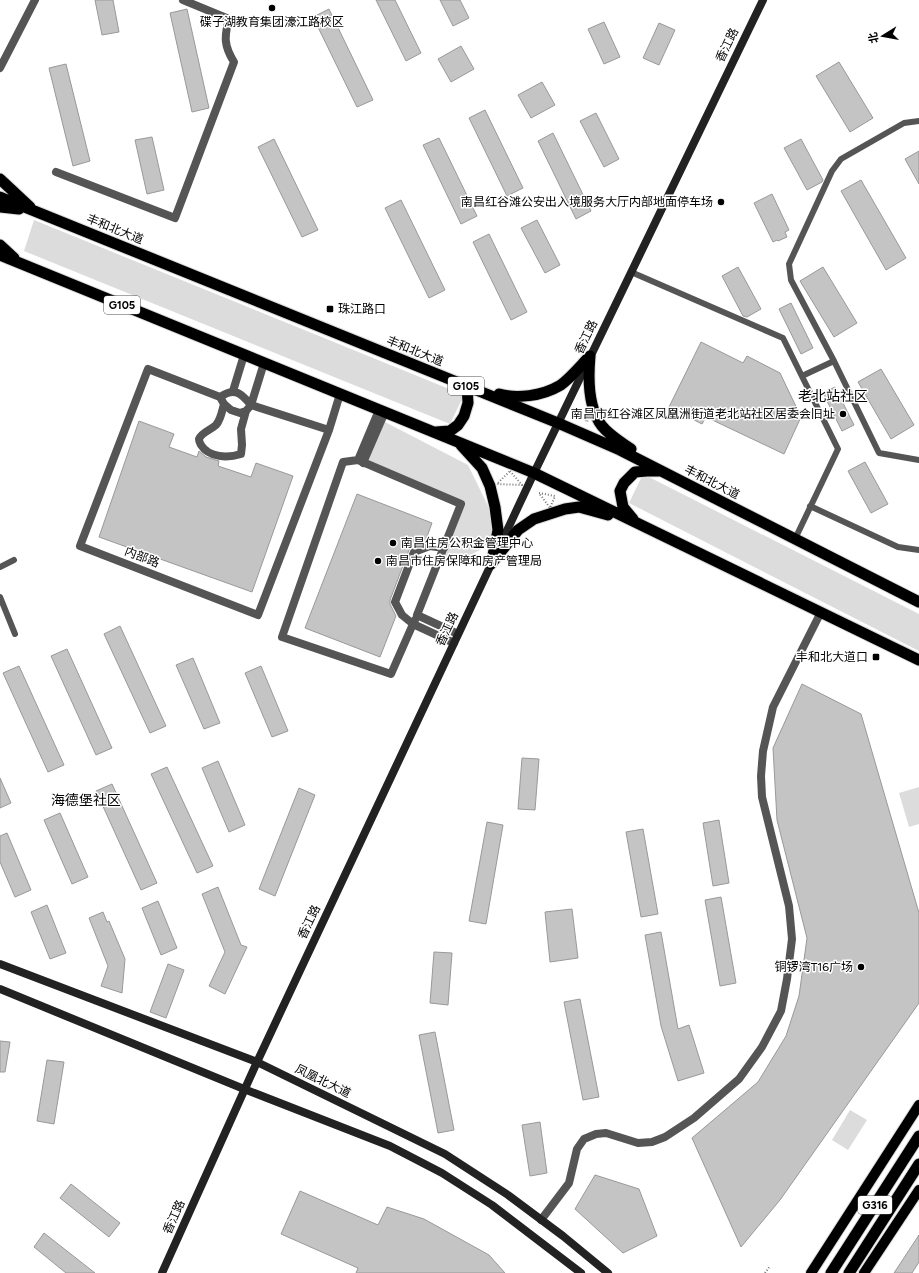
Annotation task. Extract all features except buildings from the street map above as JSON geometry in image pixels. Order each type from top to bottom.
[{"type":"highway","points":[[0,179],[35,211]]},
{"type":"highway","name":"丰和北大道","points":[[0,197],[558,423],[620,450],[919,602]]},
{"type":"highway","points":[[0,207],[35,211]]},
{"type":"highway","points":[[0,245],[21,264]]},
{"type":"highway","name":"G105","points":[[0,255],[534,473],[919,660]]},
{"type":"highway","points":[[0,260],[21,264]]},
{"type":"highway","points":[[433,432],[450,431],[458,425],[464,416],[468,403],[467,386],[506,396],[531,396],[544,393],[560,386],[590,356]]},
{"type":"highway","points":[[590,356],[588,374],[590,390],[593,408],[601,425],[610,434],[663,471]]},
{"type":"highway","points":[[460,443],[482,468],[490,486],[498,530],[491,564]]},
{"type":"highway","points":[[636,522],[623,507],[620,491],[624,483],[635,472],[647,470],[663,471]]},
{"type":"highway","points":[[491,564],[518,530],[534,519],[566,508],[579,507],[636,522]]},
{"type":"highway","name":"G316","points":[[831,1273],[919,1136]]},
{"type":"highway","name":"G316","points":[[849,1273],[919,1164]]},
{"type":"main road","name":"香江路","points":[[162,1273],[244,1089],[491,564],[763,0]]},
{"type":"main road","name":"凤凰北大道","points":[[0,964],[257,1062],[445,1154],[508,1195],[608,1273]]},
{"type":"main road","points":[[0,989],[244,1089],[390,1146],[442,1173],[492,1205],[581,1273]]},
{"type":"main road","points":[[811,1273],[919,1105]]},
{"type":"main road","points":[[864,1273],[919,1190]]},
{"type":"street","points":[[0,68],[35,0]]},
{"type":"street","points":[[56,172],[175,218],[234,62],[227,50],[225,38],[229,19],[183,0]]},
{"type":"street","points":[[233,391],[244,355]]},
{"type":"street","points":[[248,408],[242,395],[233,391],[226,393],[222,400],[221,414],[216,424],[199,439],[199,442],[204,449],[211,454],[228,457],[241,454],[241,429],[264,363]]},
{"type":"street","name":"内部路","points":[[222,400],[148,369],[80,546],[258,615],[329,430],[340,394]]},
{"type":"street","points":[[222,400],[231,410],[240,413],[248,408],[329,430]]},
{"type":"street","points":[[361,462],[382,411]]},
{"type":"street","points":[[343,462],[361,462],[461,504],[444,548],[391,674],[282,637],[343,462]]},
{"type":"street","points":[[444,548],[430,546],[414,552],[395,602],[402,615],[413,624],[454,643]]},
{"type":"street","points":[[542,1220],[569,1183],[577,1149],[584,1139],[596,1134],[606,1133],[638,1142],[652,1142],[665,1137],[694,1118],[739,1079],[762,1046],[781,1011],[792,939],[788,906],[762,797],[761,776],[763,751],[773,707],[821,612]]},
{"type":"street","points":[[417,615],[458,634]]},
{"type":"lane","points":[[919,121],[904,123],[841,159],[832,171],[789,264],[791,280],[834,361],[879,453],[919,460]]},
{"type":"lane","points":[[631,272],[784,338],[838,449],[795,539]]},
{"type":"lane","points":[[802,376],[834,361]]},
{"type":"lane","points":[[810,506],[898,548],[919,550]]},
{"type":"lane","points":[[0,567],[14,560]]},
{"type":"lane","points":[[0,597],[16,634]]},
{"type":"path","points":[[510,471],[522,485],[510,484],[497,484],[510,471]]},
{"type":"path","points":[[539,493],[555,496],[550,508],[546,502],[539,493]]},
{"type":"path","points":[[766,1273],[770,1266]]},
{"type":"shaded area","points":[[34,220],[464,395],[450,424],[24,251]]},
{"type":"shaded area","points":[[385,422],[468,465],[494,518],[494,539],[480,550],[468,556],[443,558],[464,503],[367,464]]},
{"type":"shaded area","points":[[643,474],[919,614],[919,651],[629,503]]},
{"type":"shaded area","points":[[919,787],[919,824],[909,827],[899,793]]},
{"type":"shaded area","points":[[850,1110],[867,1120],[848,1150],[832,1140]]},
{"type":"place","name":"碟子湖教育集团濠江路校区","points":[[272,8]]},
{"type":"place","name":"南昌红谷滩公安出入境服务大厅内部地面停车场","points":[[721,202]]},
{"type":"place","name":"珠江路口","points":[[330,309]]},
{"type":"place","name":"南昌市红谷滩区凤凰洲街道老北站社区居委会旧址","points":[[843,414]]},
{"type":"place","name":"南昌住房公积金管理中心","points":[[393,543]]},
{"type":"place","name":"南昌市住房保障和房产管理局","points":[[378,561]]},
{"type":"place","name":"丰和北大道口","points":[[876,657]]},
{"type":"place","name":"铜锣湾T16广场","points":[[861,967]]},
{"type":"district","name":"老北站社区","points":[[833,396]]},
{"type":"district","name":"海德堡社区","points":[[86,800]]}]
